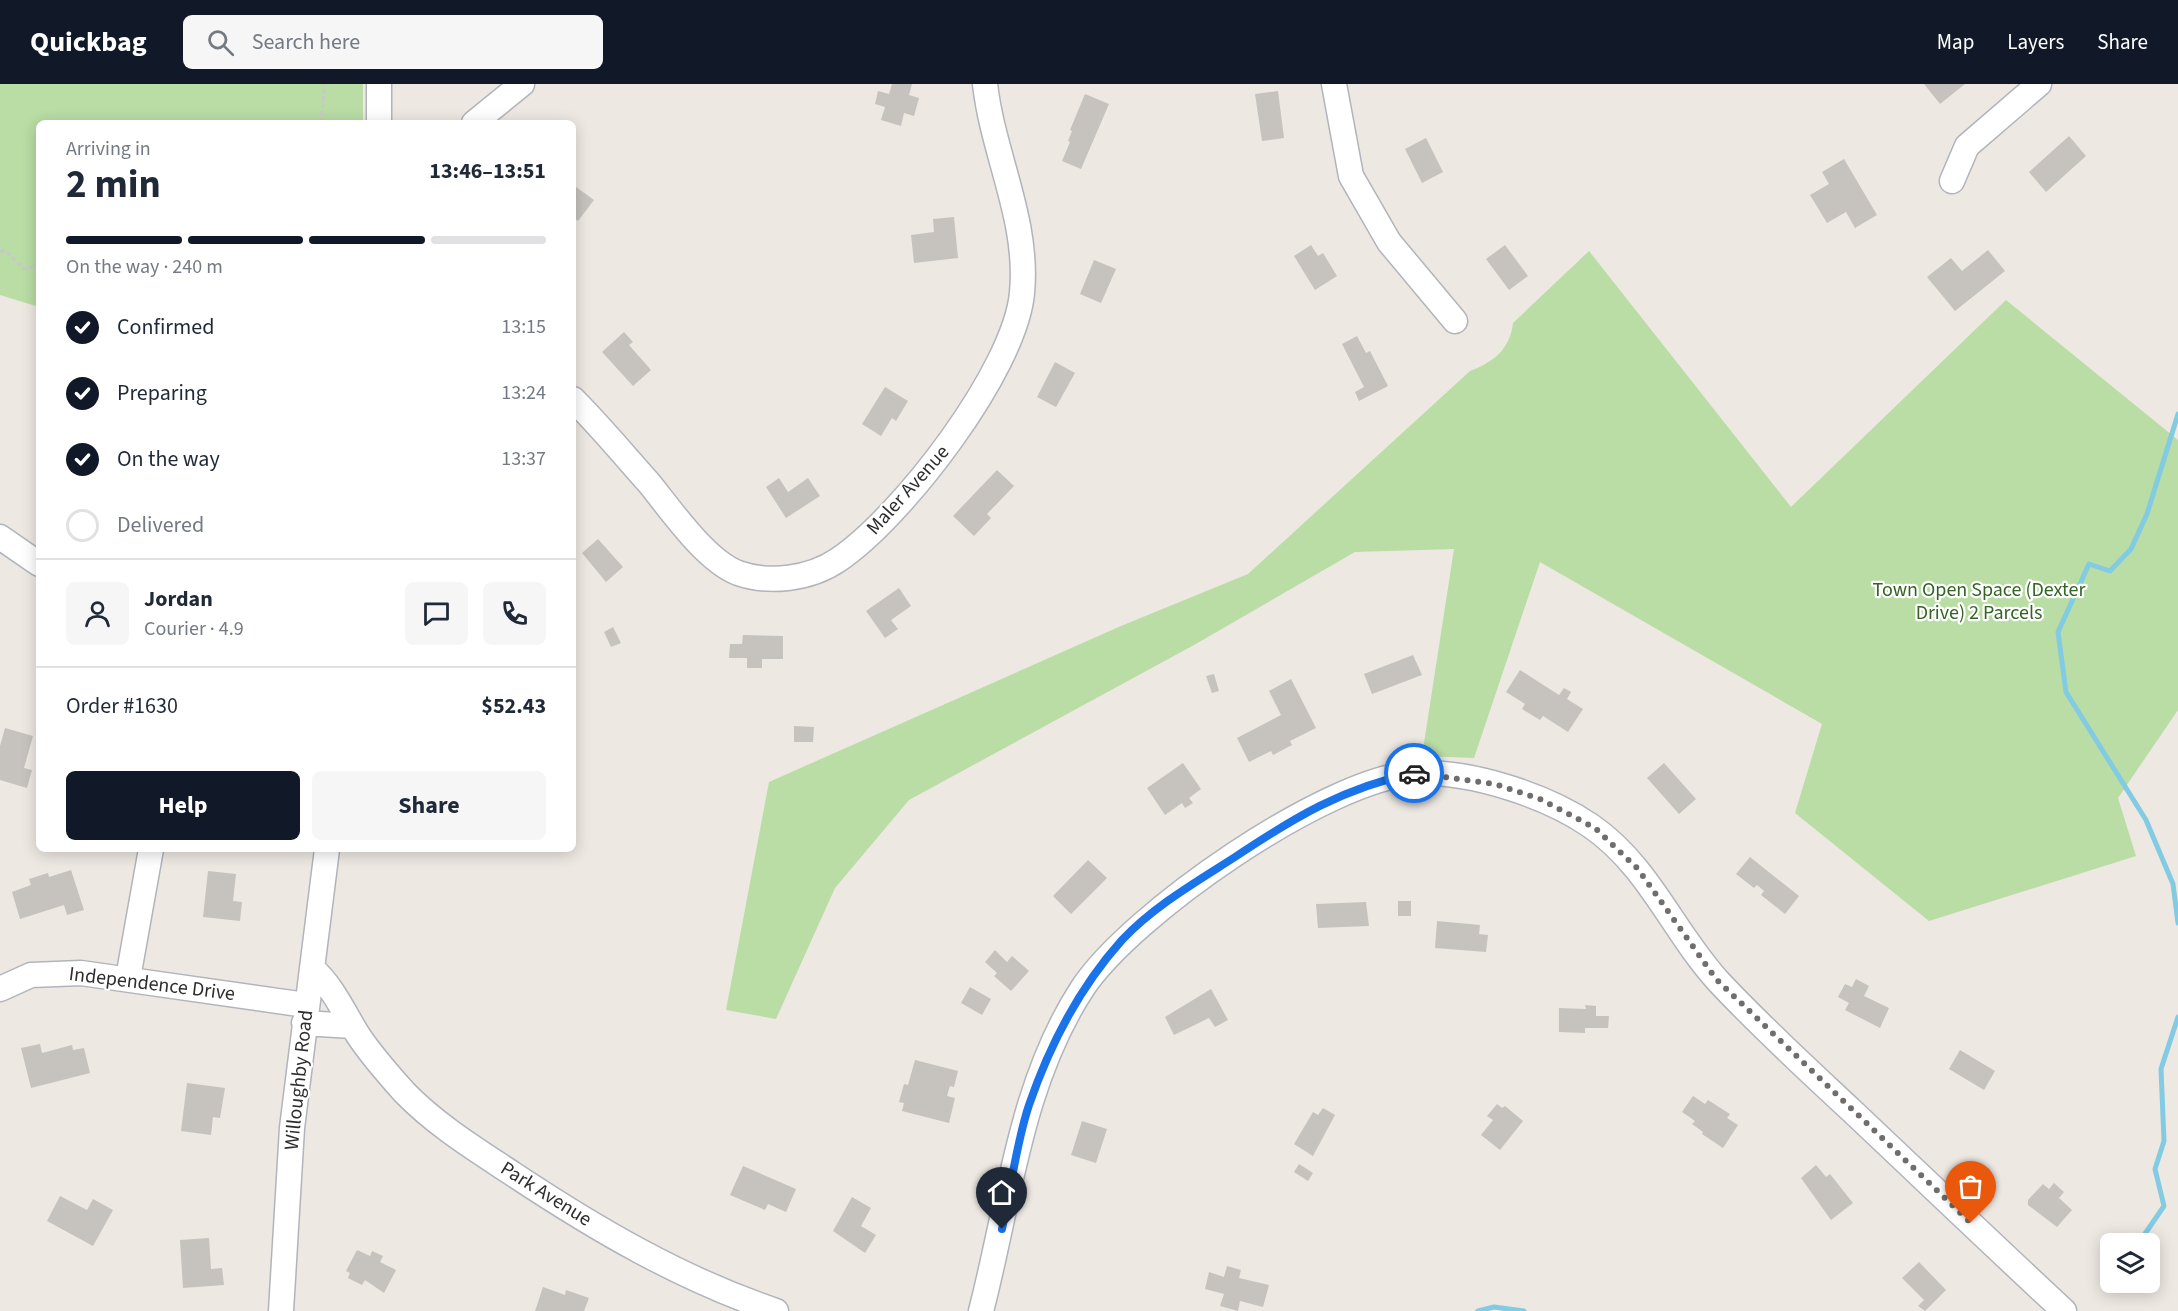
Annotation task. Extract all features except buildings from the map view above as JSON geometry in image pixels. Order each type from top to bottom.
[{"type":"street","points":[[379,84],[379,120]]},
{"type":"street","points":[[478,120],[522,84]]},
{"type":"street","name":"Maler Avenue","points":[[576,402],[604,431],[698,541],[722,564],[736,572],[766,578],[783,578],[821,568],[845,555],[878,527],[951,440],[983,388],[1018,316],[1023,269],[1019,225],[985,84]]},
{"type":"street","points":[[1334,84],[1351,176],[1389,243],[1455,321]]},
{"type":"street","points":[[1952,181],[1967,146],[2038,84]]},
{"type":"street","points":[[0,537],[36,562]]},
{"type":"street","points":[[981,1311],[1029,1107],[1053,1046],[1083,988],[1124,939],[1169,900],[1300,814],[1369,783],[1414,773],[1495,784],[1540,799],[1595,828],[1638,869],[1716,979],[1807,1069],[2064,1311]]},
{"type":"street","points":[[128,978],[150,852]]},
{"type":"street","name":"Willoughby Road","points":[[281,1311],[292,1128],[327,852]]},
{"type":"street","name":"Park Avenue","points":[[312,968],[330,986],[352,1026],[405,1092],[468,1145],[534,1188],[660,1263],[776,1311]]},
{"type":"street","name":"Independence Drive","points":[[0,989],[31,975],[54,973],[128,978],[305,1014]]},
{"type":"street","points":[[305,1014],[352,1026]]},
{"type":"path","points":[[321,120],[325,84]]},
{"type":"path","points":[[0,251],[6,251],[24,269],[36,266]]},
{"type":"green space","points":[[0,84],[363,84],[363,120],[36,120],[36,306],[0,295]]},
{"type":"green space","name":"Town Open Space (Dexter Drive) 2 Parcels","points":[[1589,251],[1791,507],[2006,300],[2178,440],[2178,710],[2118,798],[2136,856],[1929,921],[1795,813],[1822,724],[1540,562],[1474,758],[1422,756],[1454,549],[1355,552],[1194,645],[909,800],[835,888],[776,1019],[726,1010],[769,782],[1121,626],[1248,574],[1470,371],[1493,359],[1508,340],[1513,323]]},
{"type":"waterway","points":[[2178,414],[2147,514],[2131,549],[2110,571],[2089,564],[2058,632],[2066,692],[2146,820],[2173,884],[2178,923]]},
{"type":"waterway","points":[[2146,1233],[2164,1206],[2155,1169],[2164,1141],[2161,1069],[2178,1017]]},
{"type":"waterway","points":[[1478,1311],[1494,1307],[1524,1311]]},
{"type":"way so far","points":[[1414,773],[1454,776],[1495,784],[1540,799],[1569,812],[1595,828],[1638,869],[1716,979],[1807,1069],[1971,1223]]},
{"type":"route","points":[[1002,1229],[1029,1107],[1053,1046],[1083,988],[1124,939],[1169,900],[1300,814],[1369,783],[1414,773]]}]
